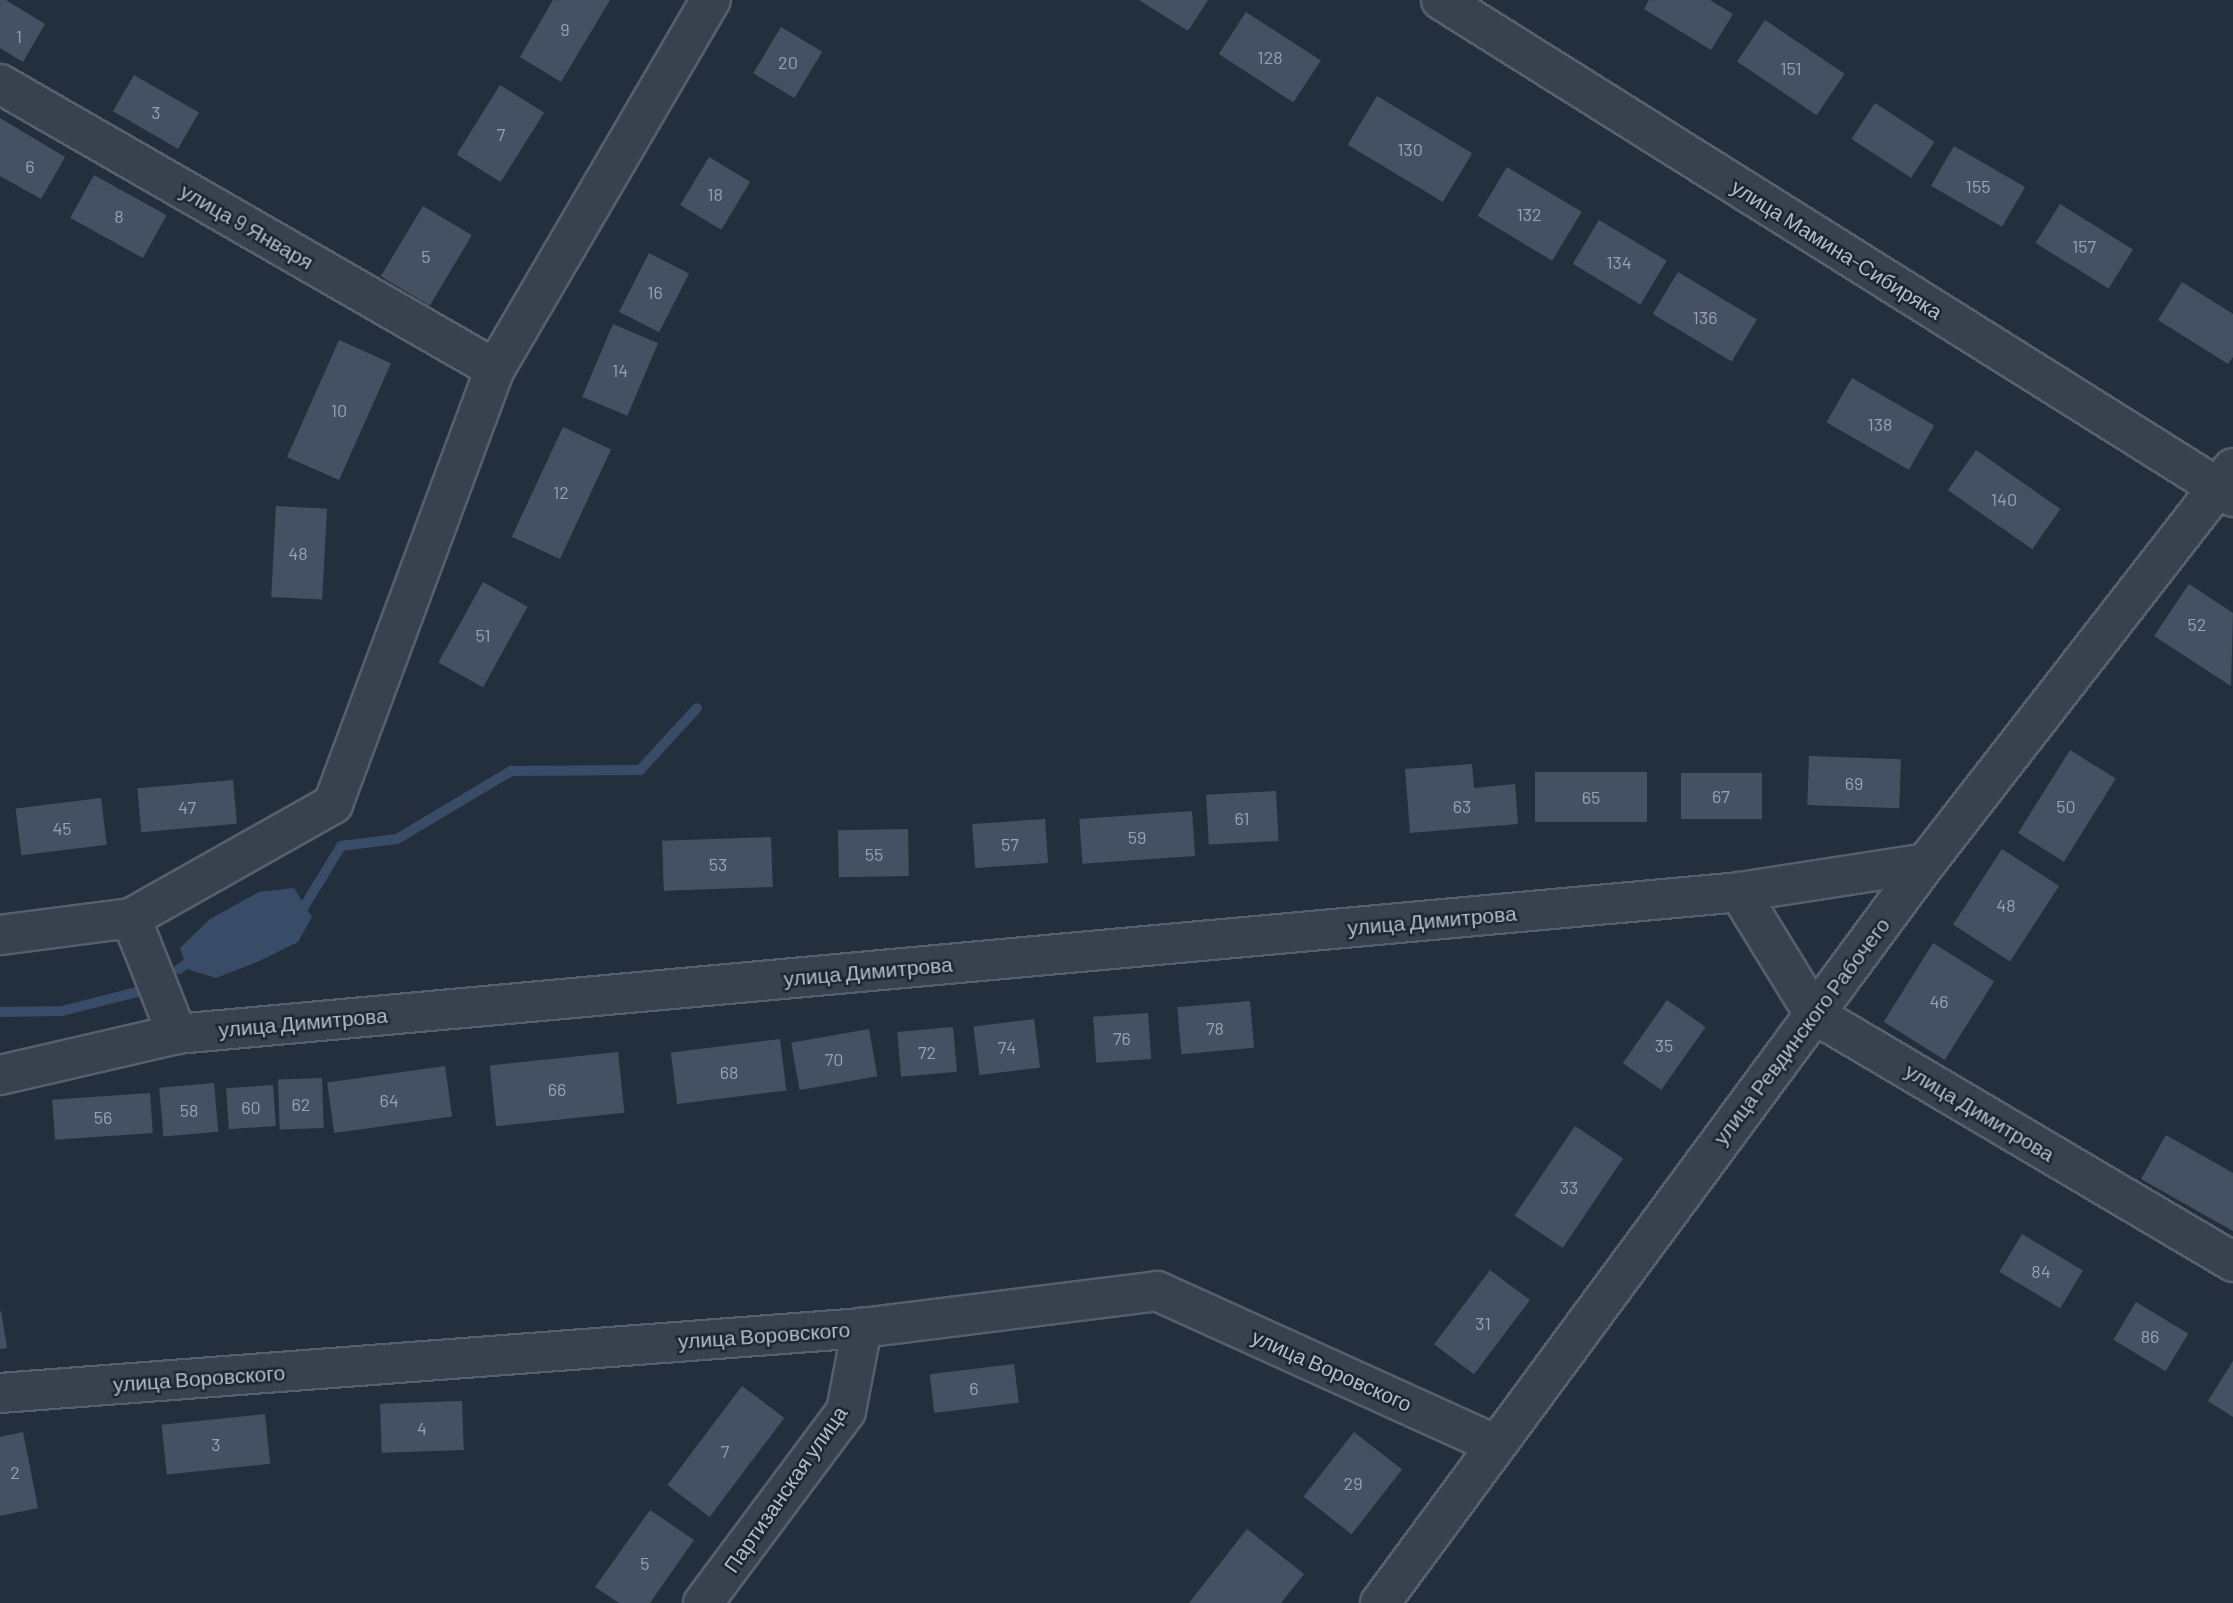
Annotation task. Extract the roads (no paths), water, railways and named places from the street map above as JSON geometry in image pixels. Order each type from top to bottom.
[{"type":"street","points":[[0,935],[131,918],[333,804],[495,369],[711,0]]},
{"type":"street","name":"улица Мамина-Сибиряка","points":[[1441,0],[2228,484]]},
{"type":"street","name":"улица 9 Января","points":[[0,84],[495,369]]},
{"type":"street","name":"улица Ревдинского Рабочего","points":[[1380,1603],[1926,863],[2228,484]]},
{"type":"street","name":"улица Димитрова","points":[[0,1074],[177,1034],[1739,892],[1926,863]]},
{"type":"street","name":"улица Димитрова","points":[[1739,892],[1814,1014],[2233,1262]]},
{"type":"street","points":[[131,918],[177,1034]]},
{"type":"street","name":"улица Воровского","points":[[0,1393],[862,1328],[1157,1291],[1495,1444]]},
{"type":"street","name":"Партизанская улица","points":[[704,1603],[846,1411],[862,1328]]},
{"type":"water","points":[[294,888],[312,917],[298,942],[216,978],[187,969],[180,948],[210,919],[259,892]]},
{"type":"waterway","points":[[296,913],[302,910],[341,846],[397,839],[511,771],[640,770],[697,708]]},
{"type":"waterway","points":[[179,969],[195,958]]},
{"type":"waterway","points":[[0,1012],[62,1011],[137,992]]}]
